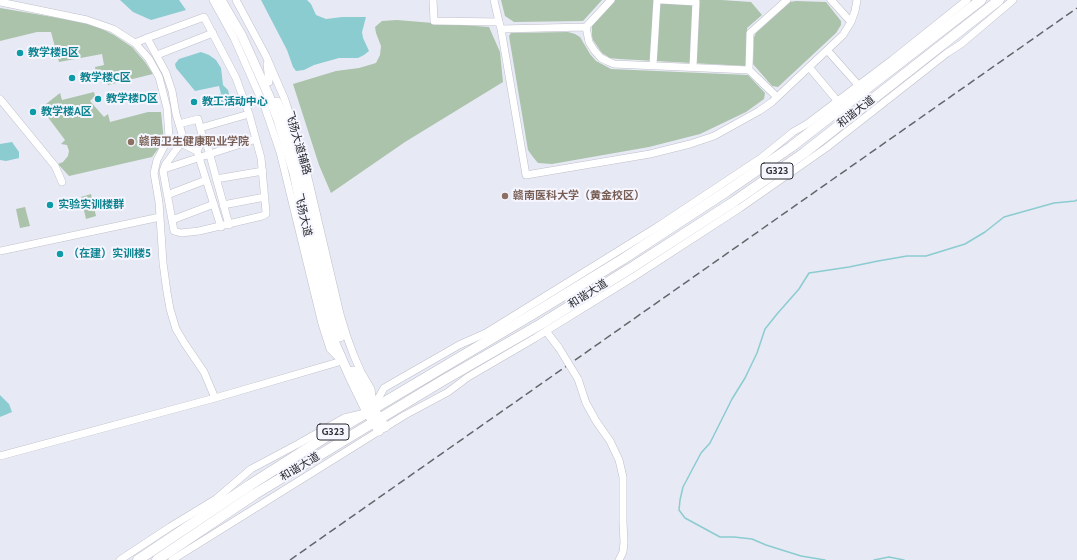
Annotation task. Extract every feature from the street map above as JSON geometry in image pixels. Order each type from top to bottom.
[{"type":"highway","name":"和谐大道","points":[[370,410],[534,314],[623,259],[727,191],[791,147],[840,104],[980,0]]},
{"type":"highway","name":"和谐大道","points":[[157,560],[255,494],[379,425],[442,381],[541,324],[632,268],[732,203],[804,152],[1000,0]]},
{"type":"highway","name":"G323","points":[[138,560],[250,485],[370,410]]},
{"type":"main road","name":"飞扬大道","points":[[222,0],[242,36],[278,120],[294,173],[306,231],[334,341],[342,361],[379,425]]},
{"type":"main road","name":"飞扬大道","points":[[228,0],[246,33],[269,82],[284,119],[296,158],[340,339],[370,410]]},
{"type":"street","name":"飞扬大道辅路","points":[[213,0],[234,38],[269,118],[280,152],[322,324],[330,349],[342,361]]},
{"type":"street","name":"飞扬大道辅路","points":[[236,0],[266,56],[285,100],[296,131],[344,329],[354,356],[371,389],[370,410]]},
{"type":"street","points":[[433,0],[434,21],[500,26],[586,28],[611,0]]},
{"type":"street","points":[[494,0],[500,26],[526,175],[650,154],[690,144],[714,136],[759,111],[777,97],[843,35],[851,22],[857,0]]},
{"type":"street","points":[[653,65],[657,0]]},
{"type":"street","points":[[660,0],[696,2],[693,67]]},
{"type":"street","points":[[749,70],[750,33],[787,0]]},
{"type":"street","points":[[831,0],[851,22]]},
{"type":"street","points":[[827,50],[861,88],[892,60],[967,0]]},
{"type":"street","points":[[172,560],[294,485],[379,425],[405,415],[448,392],[468,377],[636,276],[740,208],[826,148],[947,53],[961,44],[1013,0]]},
{"type":"street","points":[[0,2],[87,20],[113,29],[135,43],[149,59],[160,77],[167,108],[169,137],[157,160],[154,173],[159,202],[163,263],[167,292],[176,329],[204,372],[214,398]]},
{"type":"street","points":[[135,43],[147,38],[204,17],[236,78],[249,114],[262,158],[266,214],[199,232],[181,233],[174,231],[163,171],[181,143],[182,134],[176,114],[172,91],[166,73],[147,38]]},
{"type":"street","points":[[586,28],[589,42],[594,50],[601,58],[614,64],[749,70],[777,97]]},
{"type":"street","points":[[157,55],[213,33]]},
{"type":"street","points":[[266,56],[269,82]]},
{"type":"street","points":[[371,389],[377,390],[384,388],[459,346],[486,333],[657,227],[761,158],[793,132],[840,104],[809,67]]},
{"type":"street","points":[[269,96],[269,118]]},
{"type":"street","points":[[0,99],[55,166],[62,182]]},
{"type":"street","points":[[200,128],[249,114]]},
{"type":"street","points":[[179,124],[198,119],[203,139],[210,154],[228,225]]},
{"type":"street","points":[[284,119],[296,131]]},
{"type":"street","points":[[169,137],[198,154]]},
{"type":"street","points":[[203,139],[198,154],[220,227]]},
{"type":"street","points":[[164,169],[198,154],[210,154],[256,139]]},
{"type":"street","points":[[280,152],[294,173]]},
{"type":"street","points":[[303,189],[305,165]]},
{"type":"street","points":[[216,179],[263,171]]},
{"type":"street","points":[[167,195],[206,180]]},
{"type":"street","points":[[223,205],[265,197]]},
{"type":"street","points":[[172,220],[214,204]]},
{"type":"street","points":[[0,251],[160,218]]},
{"type":"street","points":[[546,330],[578,378],[586,402],[596,422],[610,441],[619,460],[622,476],[622,522],[624,542],[623,552],[618,560]]},
{"type":"street","points":[[0,456],[214,398],[342,361]]},
{"type":"street","points":[[120,560],[216,499],[251,469],[344,418],[370,410],[384,388]]},
{"type":"green space","points":[[501,0],[602,0],[583,21],[514,22],[505,16]]},
{"type":"green space","points":[[615,0],[721,0],[751,2],[762,15],[747,28],[746,66],[619,59],[610,58],[602,53],[592,36],[592,25]]},
{"type":"green space","points":[[790,2],[826,2],[841,21],[841,25],[836,33],[778,87],[772,86],[753,64],[754,37],[756,33]]},
{"type":"green space","points":[[0,8],[82,22],[98,27],[114,35],[132,47],[153,74],[108,85],[105,76],[97,77],[95,67],[104,65],[102,54],[59,62],[51,32],[37,32],[0,41]]},
{"type":"green space","points":[[397,20],[489,27],[500,52],[503,82],[405,142],[331,193],[319,165],[293,84],[336,71],[359,68],[376,63],[380,55],[381,46],[375,27],[382,21]]},
{"type":"green space","points":[[568,32],[580,37],[596,61],[611,69],[748,75],[765,93],[764,99],[746,112],[700,134],[649,147],[552,164],[538,163],[528,150],[509,36],[511,33]]},
{"type":"green space","points":[[94,92],[95,96],[90,101],[104,117],[108,114],[110,122],[148,112],[161,112],[164,141],[152,157],[69,176],[58,164],[63,162],[68,156],[69,151],[67,145],[61,144],[65,140],[41,108],[60,93],[62,100]]},
{"type":"green space","points":[[91,194],[96,216],[86,219],[81,197]]},
{"type":"green space","points":[[25,207],[30,226],[20,228],[16,209]]},
{"type":"water","points":[[120,0],[179,0],[186,10],[151,20],[133,12]]},
{"type":"water","points":[[261,0],[307,0],[311,4],[316,15],[326,19],[366,17],[362,32],[369,51],[358,58],[339,58],[314,65],[304,70],[296,71],[287,50]]},
{"type":"water","points":[[201,52],[216,60],[221,68],[223,85],[228,90],[230,99],[228,103],[219,105],[214,103],[209,97],[221,94],[219,86],[195,91],[176,68],[175,64],[179,59]]},
{"type":"water","points":[[12,142],[19,152],[19,158],[6,161],[0,160],[0,144]]},
{"type":"water","points":[[0,395],[9,404],[12,412],[0,417]]},
{"type":"waterway","points":[[825,560],[801,556],[752,539],[720,537],[685,518],[679,510],[683,487],[701,453],[710,443],[732,399],[745,378],[757,353],[765,329],[799,289],[809,273],[907,256],[926,256],[965,244],[985,232],[1004,217],[1054,203],[1077,200]]},
{"type":"waterway","points":[[874,560],[889,557],[904,560]]},
{"type":"railway","points":[[290,560],[1077,8]]},
{"type":"place","name":"教学楼B区","points":[[20,53]]},
{"type":"place","name":"教学楼C区","points":[[72,78]]},
{"type":"place","name":"教学楼D区","points":[[98,99]]},
{"type":"place","name":"教工活动中心","points":[[194,102]]},
{"type":"place","name":"教学楼A区","points":[[33,112]]},
{"type":"place","name":"赣南卫生健康职业学院","points":[[131,142]]},
{"type":"place","name":"赣南医科大学（黄金校区）","points":[[505,196]]},
{"type":"place","name":"实验实训楼群","points":[[50,205]]},
{"type":"place","name":"（在建）实训楼5","points":[[60,254]]}]
